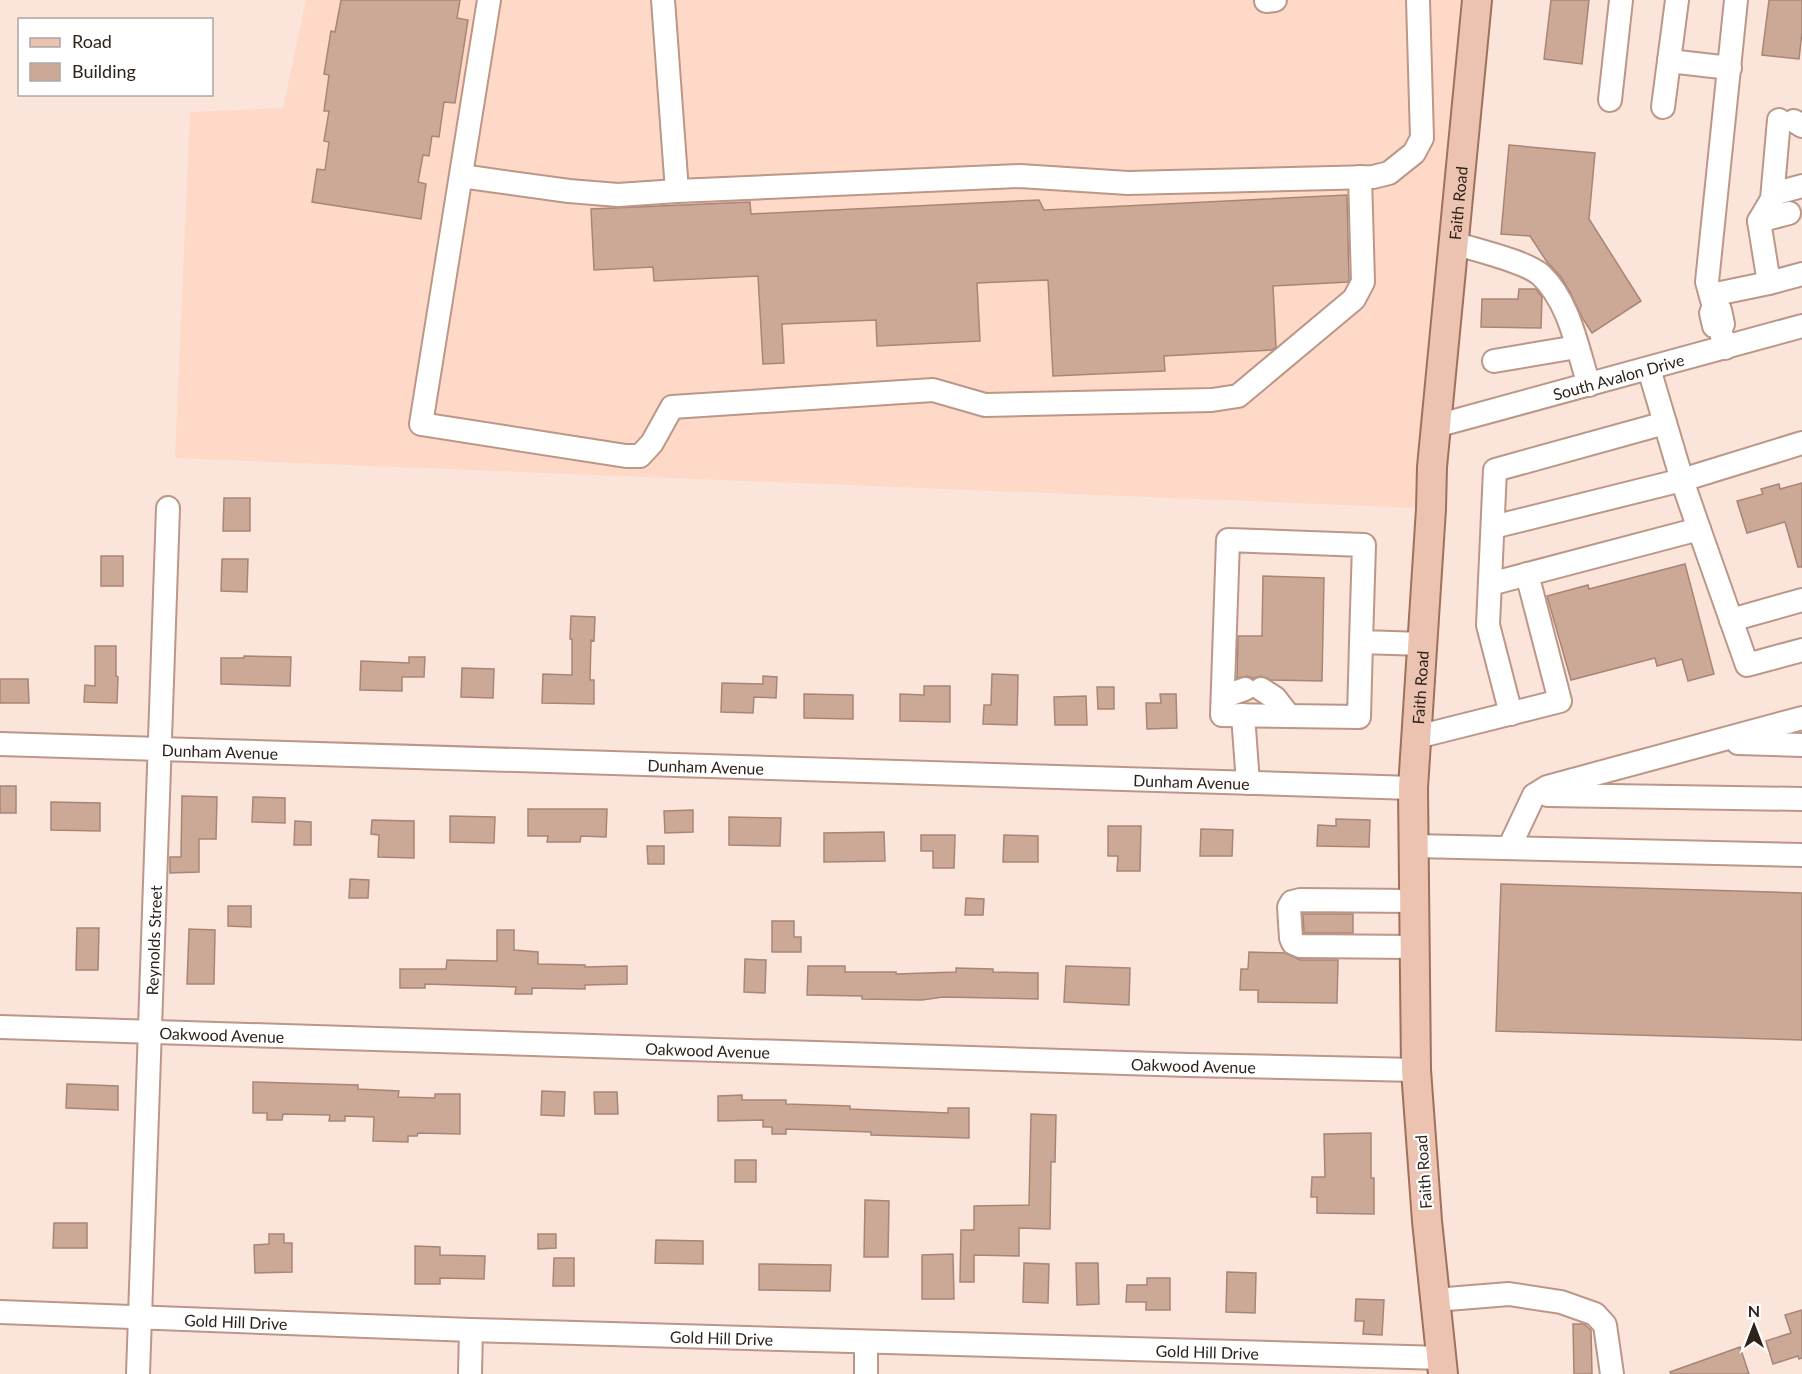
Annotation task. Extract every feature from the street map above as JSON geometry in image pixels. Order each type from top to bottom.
[{"type":"main road","name":"Faith Road","points":[[1442,1366],[1416,1070],[1413,788],[1436,426],[1477,0]]},
{"type":"street","points":[[489,0],[421,424],[626,456],[640,456],[652,443],[672,407],[933,390],[985,405],[1212,400],[1238,396],[1354,299],[1363,282],[1360,177]]},
{"type":"street","points":[[663,0],[677,191]]},
{"type":"street","points":[[1266,1],[1275,0]]},
{"type":"street","points":[[461,176],[569,191],[618,195],[1020,176],[1128,183],[1373,177],[1389,173],[1414,153],[1422,138],[1418,0]]},
{"type":"street","points":[[1610,100],[1620,0]]},
{"type":"street","points":[[1663,107],[1677,0]]},
{"type":"street","points":[[1736,0],[1707,282],[1717,320],[1769,283],[1802,274]]},
{"type":"street","points":[[1669,62],[1730,68]]},
{"type":"street","points":[[1802,118],[1794,121],[1802,126]]},
{"type":"street","points":[[1769,283],[1759,221],[1773,194],[1779,120]]},
{"type":"street","points":[[1773,194],[1802,186]]},
{"type":"street","points":[[1759,221],[1789,213]]},
{"type":"street","points":[[1454,243],[1510,260],[1540,274],[1563,303],[1589,385]]},
{"type":"street","name":"South Avalon Drive","points":[[1436,426],[1649,369],[1717,320],[1802,326]]},
{"type":"street","points":[[1494,360],[1577,347]]},
{"type":"street","points":[[1649,369],[1682,480],[1747,665],[1802,650]]},
{"type":"street","points":[[1511,714],[1488,625],[1494,470],[1665,423]]},
{"type":"street","points":[[1493,527],[1682,480],[1802,443]]},
{"type":"street","name":"Reynolds Street","points":[[138,1374],[168,508]]},
{"type":"street","points":[[1490,584],[1699,529]]},
{"type":"street","points":[[1228,540],[1364,545],[1361,642],[1359,717],[1222,715],[1228,540]]},
{"type":"street","points":[[1417,737],[1560,701],[1527,574]]},
{"type":"street","points":[[1731,620],[1802,600]]},
{"type":"street","points":[[1361,642],[1423,644]]},
{"type":"street","points":[[1223,697],[1253,689],[1275,698],[1289,716]]},
{"type":"street","points":[[1243,715],[1248,783]]},
{"type":"street","points":[[1509,848],[1534,795],[1546,787],[1802,717]]},
{"type":"street","points":[[1716,742],[1802,745]]},
{"type":"street","name":"Dunham Avenue","points":[[0,744],[1413,788]]},
{"type":"street","points":[[1534,795],[1802,800]]},
{"type":"street","points":[[1414,846],[1802,855]]},
{"type":"street","points":[[1414,902],[1299,900],[1292,902],[1289,907],[1291,938],[1293,943],[1300,946],[1414,947]]},
{"type":"street","name":"Oakwood Avenue","points":[[0,1027],[1188,1065],[1416,1070]]},
{"type":"street","points":[[1435,1300],[1509,1294],[1561,1302],[1595,1314],[1605,1325],[1612,1374]]},
{"type":"street","name":"Gold Hill Drive","points":[[0,1312],[867,1342],[1442,1366]]},
{"type":"street","points":[[470,1374],[471,1330]]},
{"type":"street","points":[[866,1374],[867,1342]]},
{"type":"shaded area","points":[[306,0],[1460,0],[1449,194],[1419,508],[175,458],[190,112],[283,108]]},
{"type":"building","points":[[341,0],[460,0],[457,18],[468,20],[455,103],[444,102],[439,137],[432,136],[429,156],[423,155],[418,182],[426,184],[421,219],[312,202],[317,169],[325,170],[329,142],[324,141],[329,111],[324,111],[329,75],[324,74],[331,31],[335,32]]},
{"type":"building","points":[[1551,0],[1589,0],[1582,64],[1544,59]]},
{"type":"building","points":[[1769,0],[1802,0],[1799,59],[1762,55]]},
{"type":"building","points":[[1509,145],[1595,153],[1589,219],[1641,301],[1592,333],[1561,277],[1547,262],[1530,236],[1501,234]]},
{"type":"building","points":[[1347,195],[1348,282],[1273,286],[1276,347],[1272,350],[1164,356],[1165,371],[1053,376],[1048,280],[977,283],[980,341],[877,346],[876,320],[782,324],[784,363],[763,364],[758,276],[654,281],[653,267],[594,270],[591,209],[750,202],[751,214],[1039,200],[1044,210]]},
{"type":"building","points":[[1519,289],[1536,289],[1542,297],[1541,328],[1481,327],[1482,299],[1518,299]]},
{"type":"building","points":[[1802,483],[1802,567],[1798,567],[1785,522],[1747,533],[1737,501],[1763,494],[1761,489],[1779,484],[1780,489]]},
{"type":"building","points":[[224,498],[250,498],[250,531],[223,531]]},
{"type":"building","points":[[101,556],[123,556],[123,586],[101,586]]},
{"type":"building","points":[[222,559],[248,559],[247,592],[221,591]]},
{"type":"building","points":[[1685,564],[1714,674],[1688,681],[1682,659],[1657,666],[1655,658],[1571,680],[1547,596],[1588,585],[1589,589]]},
{"type":"building","points":[[1263,576],[1324,578],[1322,681],[1271,680],[1261,676],[1237,678],[1238,636],[1262,636]]},
{"type":"building","points":[[571,616],[595,617],[594,641],[591,640],[590,680],[594,680],[594,704],[542,703],[543,674],[572,675]]},
{"type":"building","points":[[95,646],[116,646],[117,703],[84,702],[85,685],[95,686]]},
{"type":"building","points":[[244,656],[291,657],[290,686],[221,684],[221,658],[244,658]]},
{"type":"building","points":[[409,657],[425,657],[424,677],[402,677],[402,691],[360,690],[361,661],[409,663]]},
{"type":"building","points":[[462,668],[494,669],[493,698],[461,697]]},
{"type":"building","points":[[992,674],[1018,675],[1017,725],[983,724],[984,705],[991,705]]},
{"type":"building","points":[[763,676],[777,677],[776,698],[754,697],[753,713],[721,712],[722,683],[763,684]]},
{"type":"building","points":[[0,679],[28,679],[29,703],[0,703]]},
{"type":"building","points":[[924,686],[950,686],[950,722],[900,721],[900,694],[924,695]]},
{"type":"building","points":[[1097,687],[1114,687],[1114,709],[1098,709]]},
{"type":"building","points":[[804,694],[853,695],[853,719],[804,718]]},
{"type":"building","points":[[1160,694],[1176,694],[1177,728],[1147,729],[1146,703],[1161,703]]},
{"type":"building","points":[[1086,696],[1087,725],[1055,725],[1054,697]]},
{"type":"building","points":[[0,786],[16,786],[16,813],[0,813]]},
{"type":"building","points":[[182,796],[217,797],[216,839],[199,839],[199,872],[170,873],[170,857],[181,857]]},
{"type":"building","points":[[253,797],[285,798],[285,823],[252,822]]},
{"type":"building","points":[[51,802],[100,803],[100,831],[51,830]]},
{"type":"building","points":[[528,809],[607,809],[606,837],[581,836],[580,842],[547,842],[548,836],[528,836]]},
{"type":"building","points":[[693,810],[693,832],[665,833],[664,811]]},
{"type":"building","points":[[450,816],[495,817],[494,843],[450,842]]},
{"type":"building","points":[[729,817],[781,818],[780,846],[729,845]]},
{"type":"building","points":[[1336,819],[1370,820],[1369,847],[1317,846],[1318,825],[1336,826]]},
{"type":"building","points":[[372,820],[414,821],[414,858],[378,857],[379,835],[371,834]]},
{"type":"building","points":[[295,821],[311,822],[311,845],[294,845]]},
{"type":"building","points":[[1108,826],[1141,826],[1140,871],[1117,871],[1118,856],[1108,856]]},
{"type":"building","points":[[1201,829],[1233,830],[1232,856],[1200,856]]},
{"type":"building","points":[[884,832],[885,861],[824,862],[824,833]]},
{"type":"building","points":[[921,835],[955,835],[954,868],[933,868],[933,851],[921,851]]},
{"type":"building","points":[[1004,835],[1038,836],[1038,862],[1003,862]]},
{"type":"building","points":[[647,846],[664,846],[664,864],[648,864]]},
{"type":"building","points":[[350,879],[369,880],[368,898],[349,898]]},
{"type":"building","points":[[1501,884],[1802,893],[1802,1040],[1496,1031]]},
{"type":"building","points":[[966,898],[984,899],[983,915],[965,915]]},
{"type":"building","points":[[228,906],[251,906],[251,927],[228,926]]},
{"type":"building","points":[[1303,914],[1353,914],[1353,933],[1304,933]]},
{"type":"building","points":[[772,921],[794,921],[794,937],[801,937],[801,952],[772,952]]},
{"type":"building","points":[[77,928],[99,928],[98,970],[76,970]]},
{"type":"building","points":[[189,929],[215,930],[214,984],[187,984]]},
{"type":"building","points":[[497,930],[514,930],[514,950],[538,952],[538,964],[585,965],[585,967],[627,966],[627,984],[585,985],[585,989],[532,988],[532,994],[515,994],[516,987],[425,984],[425,988],[400,988],[400,969],[446,969],[447,960],[497,961]]},
{"type":"building","points":[[1249,952],[1285,953],[1300,960],[1338,960],[1337,1003],[1258,1002],[1258,990],[1240,990],[1241,969],[1248,969]]},
{"type":"building","points":[[745,959],[766,960],[765,993],[744,992]]},
{"type":"building","points":[[808,966],[845,966],[845,972],[896,972],[896,974],[956,972],[956,968],[1038,973],[1038,999],[943,997],[922,1000],[862,999],[862,996],[807,995]]},
{"type":"building","points":[[1066,966],[1130,968],[1129,1005],[1064,1002]]},
{"type":"building","points":[[253,1082],[358,1085],[358,1089],[399,1091],[398,1097],[435,1098],[435,1094],[460,1094],[460,1134],[418,1133],[417,1136],[408,1136],[408,1142],[373,1141],[374,1117],[345,1116],[345,1121],[329,1121],[330,1115],[283,1114],[282,1120],[267,1120],[267,1113],[253,1113]]},
{"type":"building","points":[[67,1084],[118,1086],[118,1110],[66,1108]]},
{"type":"building","points":[[542,1091],[565,1092],[564,1116],[541,1115]]},
{"type":"building","points":[[594,1092],[617,1092],[618,1114],[595,1114]]},
{"type":"building","points":[[742,1095],[742,1100],[786,1100],[786,1104],[850,1106],[850,1109],[948,1113],[948,1108],[969,1108],[969,1138],[871,1135],[871,1132],[786,1129],[786,1134],[772,1134],[772,1127],[763,1127],[763,1120],[718,1121],[718,1096]]},
{"type":"building","points":[[1031,1114],[1056,1115],[1055,1162],[1051,1162],[1050,1229],[1019,1228],[1019,1256],[974,1255],[974,1282],[960,1282],[961,1230],[974,1230],[974,1206],[1029,1205]]},
{"type":"building","points":[[1371,1133],[1374,1214],[1317,1213],[1317,1197],[1311,1197],[1312,1177],[1325,1177],[1324,1134]]},
{"type":"building","points":[[735,1160],[756,1160],[756,1182],[735,1182]]},
{"type":"building","points":[[865,1200],[889,1201],[888,1257],[864,1257]]},
{"type":"building","points":[[54,1223],[87,1223],[87,1248],[53,1248]]},
{"type":"building","points":[[269,1234],[284,1234],[284,1243],[292,1243],[292,1272],[255,1273],[254,1245],[269,1244]]},
{"type":"building","points":[[538,1234],[556,1234],[556,1248],[538,1249]]},
{"type":"building","points":[[656,1240],[703,1241],[703,1264],[655,1263]]},
{"type":"building","points":[[415,1246],[440,1247],[440,1255],[485,1256],[484,1279],[440,1278],[440,1284],[415,1284]]},
{"type":"building","points":[[953,1254],[954,1299],[922,1299],[922,1255]]},
{"type":"building","points":[[554,1258],[574,1258],[574,1286],[553,1286]]},
{"type":"building","points":[[1024,1263],[1049,1264],[1048,1303],[1023,1302]]},
{"type":"building","points":[[1076,1263],[1098,1263],[1099,1304],[1077,1305]]},
{"type":"building","points":[[759,1264],[831,1265],[830,1291],[759,1290]]},
{"type":"building","points":[[1227,1272],[1256,1273],[1255,1313],[1226,1312]]},
{"type":"building","points":[[1147,1278],[1170,1278],[1170,1310],[1146,1310],[1146,1302],[1126,1302],[1127,1285],[1147,1285]]},
{"type":"building","points":[[1356,1299],[1384,1300],[1382,1335],[1363,1334],[1364,1321],[1355,1321]]},
{"type":"building","points":[[1802,1310],[1802,1358],[1799,1359],[1798,1356],[1773,1364],[1766,1341],[1791,1333],[1785,1315]]},
{"type":"building","points":[[1573,1324],[1584,1324],[1591,1330],[1592,1374],[1574,1374]]},
{"type":"building","points":[[1740,1347],[1749,1374],[1671,1374],[1670,1372]]}]
